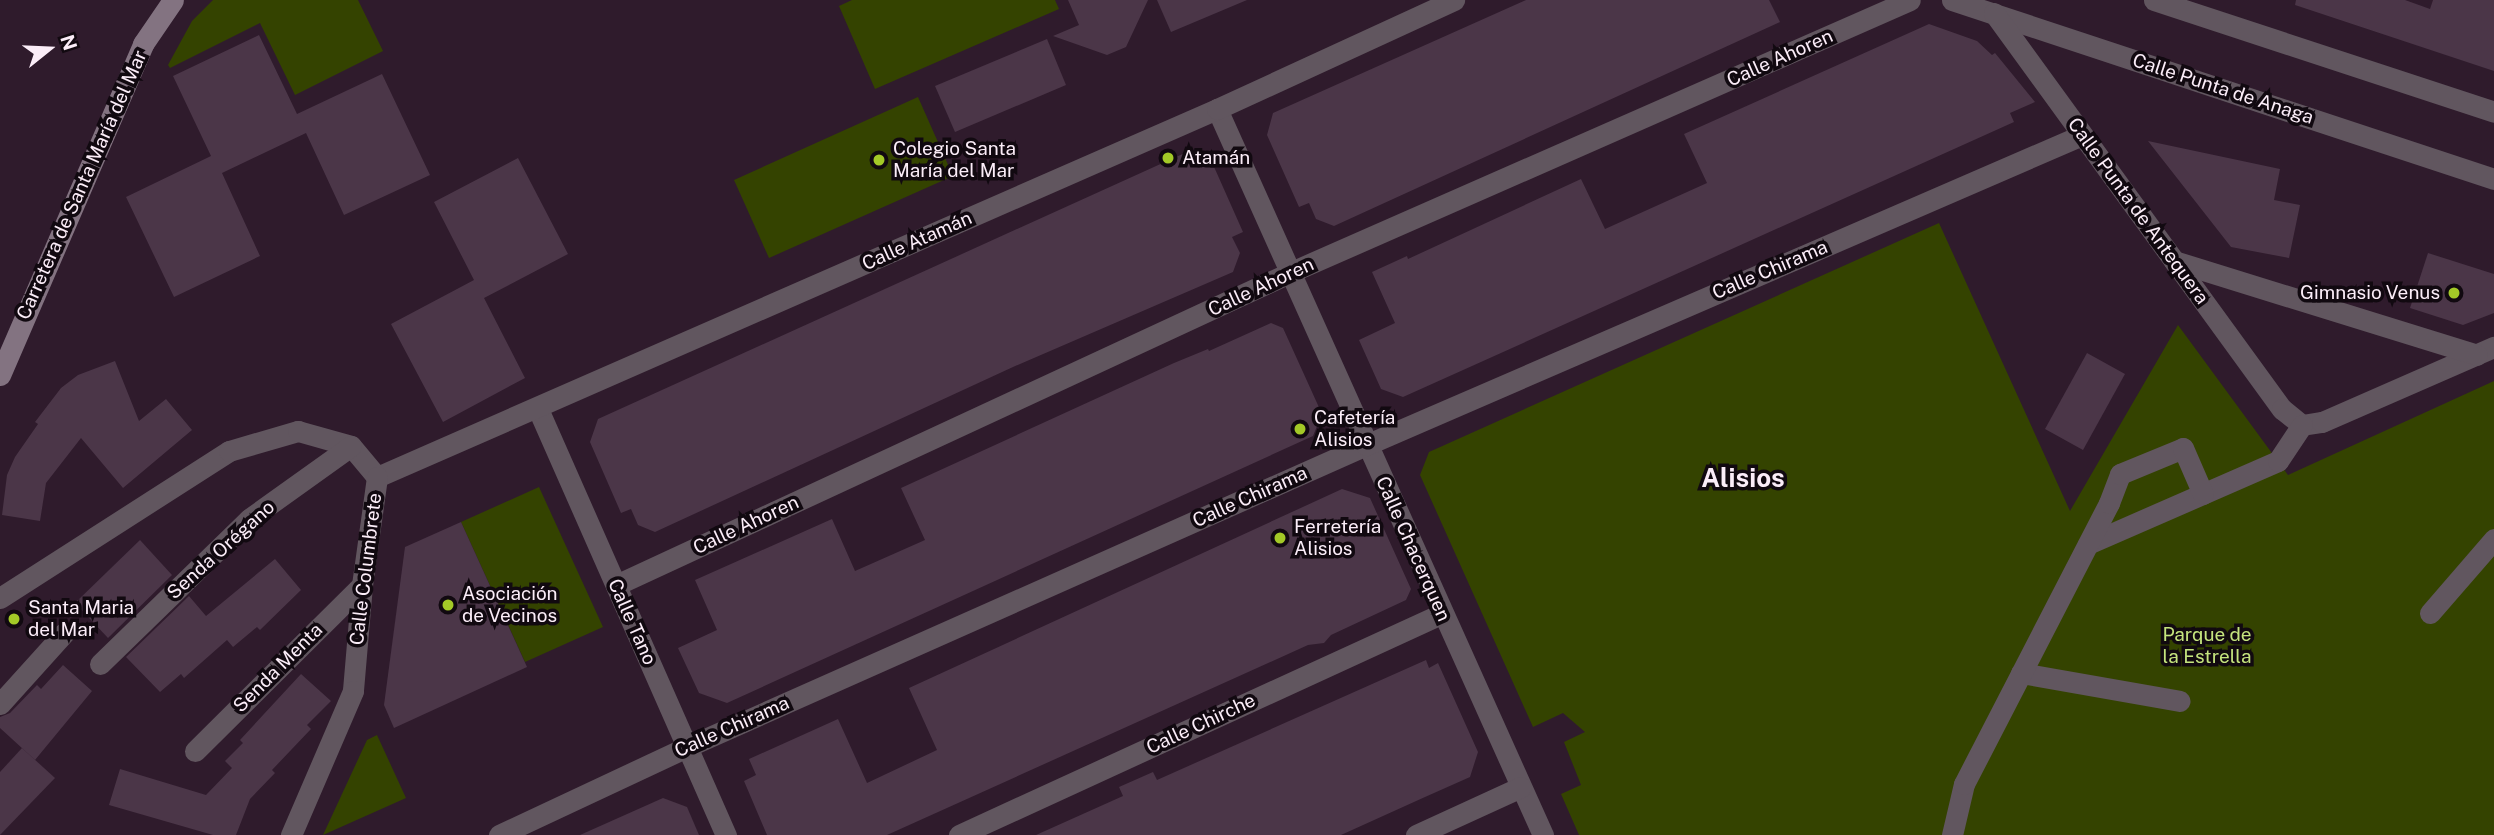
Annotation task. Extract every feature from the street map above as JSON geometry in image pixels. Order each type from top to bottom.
[{"type":"main road","name":"Carretera de Santa María del Mar","points":[[0,375],[143,44],[173,0]]},
{"type":"street","name":"Calle Atamán","points":[[377,477],[538,409],[1217,109],[1454,0]]},
{"type":"street","name":"Calle Ahoren","points":[[616,585],[1289,273],[1910,0]]},
{"type":"street","name":"Calle Punta de Anaga","points":[[1952,0],[2494,179]]},
{"type":"street","points":[[2154,0],[2494,112]]},
{"type":"street","name":"Calle Punta de Antequera","points":[[1994,13],[2282,409],[2302,425]]},
{"type":"street","name":"Calle Chacerquen","points":[[1217,109],[1543,835]]},
{"type":"street","name":"Calle Chirama","points":[[499,835],[687,747],[1366,445],[2082,135]]},
{"type":"street","points":[[2174,261],[2485,351]]},
{"type":"street","points":[[2088,544],[2278,461],[2302,425],[2322,422],[2485,351]]},
{"type":"street","name":"Calle Tano","points":[[538,409],[726,835]]},
{"type":"street","points":[[0,598],[229,451],[298,431],[351,446]]},
{"type":"street","name":"Calle Columbrete","points":[[290,835],[353,691],[362,585],[377,477],[351,446]]},
{"type":"street","name":"Senda Orégano","points":[[100,664],[249,519],[351,446]]},
{"type":"street","points":[[1952,835],[1964,784],[2109,503],[2120,474],[2183,448],[2203,494]]},
{"type":"street","points":[[2430,613],[2494,539]]},
{"type":"street","name":"Senda Menta","points":[[195,751],[362,585]]},
{"type":"street","name":"Calle Chirche","points":[[959,835],[1443,613]]},
{"type":"street","points":[[0,704],[64,633]]},
{"type":"street","points":[[2021,673],[2180,701]]},
{"type":"street","points":[[1416,835],[1521,787]]},
{"type":"green space","points":[[213,0],[358,0],[383,51],[295,95],[260,23],[170,68],[168,65],[192,21]]},
{"type":"green space","points":[[852,0],[1055,0],[1059,9],[875,89],[839,6]]},
{"type":"green space","points":[[918,97],[953,176],[769,258],[734,180]]},
{"type":"green space","name":"Parque de la Estrella","points":[[1939,223],[2070,511],[2178,325],[2288,475],[2494,381],[2494,835],[1579,835],[1561,794],[1581,785],[1564,742],[1585,732],[1563,713],[1533,727],[1420,475],[1429,452]]},
{"type":"green space","points":[[539,487],[603,627],[525,662],[461,522]]},
{"type":"green space","points":[[377,735],[406,798],[323,835],[367,740]]},
{"type":"building","points":[[1068,0],[1148,0],[1126,47],[1107,55],[1053,36],[1079,25]]},
{"type":"building","points":[[1157,0],[1247,0],[1171,32]]},
{"type":"building","points":[[1526,0],[1769,0],[1780,22],[1334,226],[1316,219],[1309,203],[1299,207],[1267,135],[1273,113]]},
{"type":"building","points":[[2296,0],[2405,0],[2430,9],[2433,0],[2494,0],[2494,71],[2295,5]]},
{"type":"building","points":[[1929,24],[1977,41],[1992,55],[1995,53],[2035,102],[2010,113],[2014,122],[1403,397],[1381,389],[1359,340],[1395,323],[1372,272],[1407,256],[1408,259],[1581,179],[1605,229],[1707,183],[1684,134]]},
{"type":"building","points":[[259,35],[297,114],[382,74],[430,175],[344,215],[306,133],[222,173],[260,256],[174,297],[126,197],[211,156],[173,76]]},
{"type":"building","points":[[1047,39],[1066,85],[955,132],[935,86]]},
{"type":"building","points":[[2148,141],[2280,169],[2274,200],[2300,205],[2289,258],[2231,247]]},
{"type":"building","points":[[1187,152],[1211,160],[1243,232],[1232,237],[1240,253],[1233,272],[1013,367],[655,532],[638,525],[631,509],[621,513],[590,442],[598,419]]},
{"type":"building","points":[[518,158],[568,254],[484,298],[525,378],[443,422],[391,324],[474,280],[434,202]]},
{"type":"building","name":"Gimnasio Venus","points":[[2428,253],[2494,274],[2494,313],[2463,325],[2410,308]]},
{"type":"building","points":[[1271,323],[1283,328],[1322,414],[1313,436],[727,703],[699,693],[678,648],[717,630],[695,580],[832,519],[855,571],[925,540],[901,488],[1174,363],[1208,349],[1209,351]]},
{"type":"building","points":[[2087,353],[2125,374],[2083,450],[2045,429]]},
{"type":"building","points":[[115,361],[139,421],[166,399],[192,430],[123,488],[81,438],[46,483],[40,521],[2,515],[7,475],[15,457],[38,424],[35,422],[61,388],[78,375]]},
{"type":"building","points":[[1342,489],[1370,498],[1411,589],[1406,600],[1331,635],[1324,643],[1308,645],[887,835],[767,835],[744,781],[756,775],[749,759],[838,719],[867,783],[937,750],[909,688]]},
{"type":"building","name":"Asociación de Vecinos","points":[[461,522],[527,667],[394,728],[384,705],[405,547]]},
{"type":"building","points":[[140,540],[172,575],[108,638],[75,603]]},
{"type":"building","points":[[275,559],[301,590],[260,630],[257,627],[233,647],[227,640],[184,678],[181,674],[160,692],[126,657],[189,596],[206,616]]},
{"type":"building","points":[[1426,660],[1429,668],[1438,663],[1478,752],[1470,777],[1341,835],[1036,835],[1123,796],[1119,787],[1153,772],[1157,780]]},
{"type":"building","points":[[63,665],[92,691],[35,760],[0,728],[0,717],[10,713],[37,685],[41,689]]},
{"type":"building","points":[[301,674],[331,701],[307,725],[311,729],[272,770],[275,773],[250,799],[236,835],[213,835],[109,805],[120,769],[206,795],[232,768],[225,761],[243,743],[240,740]]},
{"type":"building","points":[[22,748],[55,778],[0,835],[0,772]]},
{"type":"building","points":[[663,798],[687,807],[699,835],[580,835]]},
{"type":"place","name":"Atamán","points":[[1168,158]]},
{"type":"place","name":"Colegio Santa María del Mar","points":[[879,160]]},
{"type":"place","name":"Gimnasio Venus","points":[[2454,293]]},
{"type":"place","name":"Cafetería Alisios","points":[[1300,429]]},
{"type":"place","name":"Ferretería Alisios","points":[[1280,538]]},
{"type":"place","name":"Asociación de Vecinos","points":[[448,605]]},
{"type":"place","name":"Santa Maria del Mar","points":[[14,619]]},
{"type":"district","name":"Alisios","points":[[1743,478]]}]
